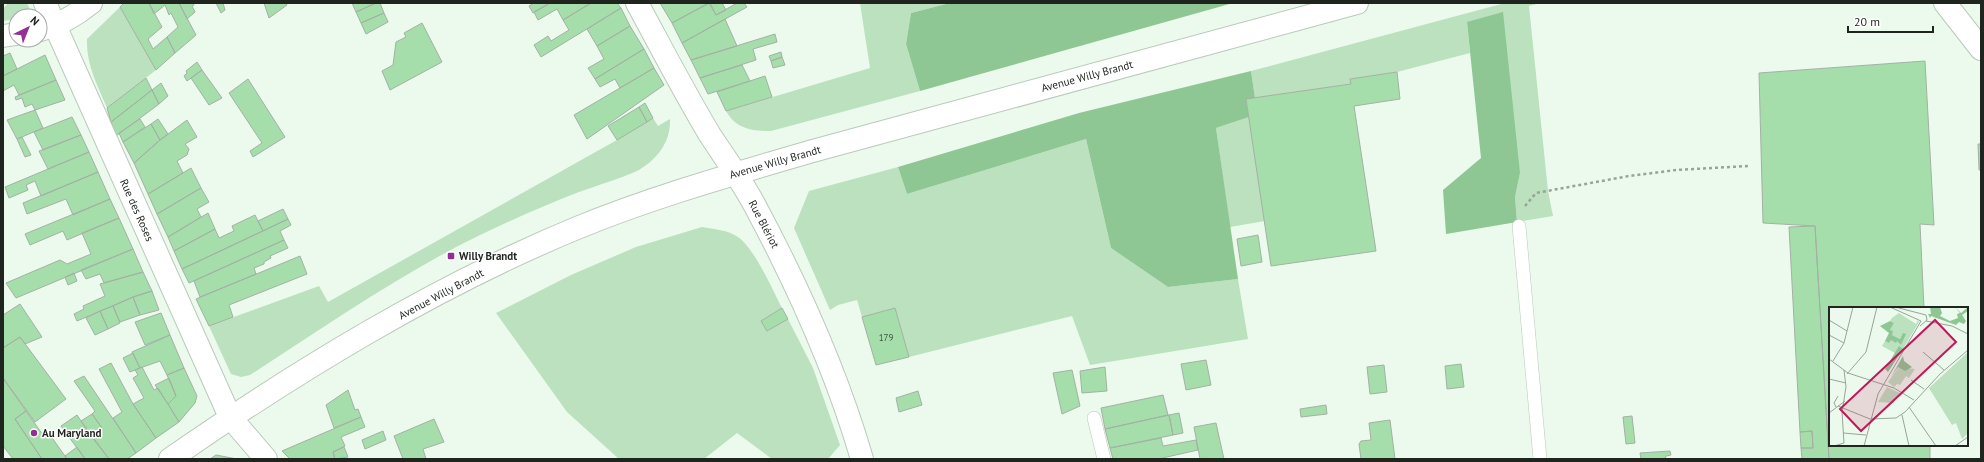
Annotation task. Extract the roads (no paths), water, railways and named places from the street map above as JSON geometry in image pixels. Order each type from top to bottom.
[{"type":"main road","points":[[48,28],[76,15],[91,3]]},
{"type":"main road","name":"Rue Blériot","points":[[637,3],[687,96],[753,203],[816,331],[849,412],[862,459]]},
{"type":"main road","name":"Avenue Willy Brandt","points":[[170,459],[230,418],[339,350],[419,305],[527,250],[623,210],[735,174],[1016,95],[1357,3]]},
{"type":"main road","points":[[1945,3],[1981,49]]},
{"type":"main road","name":"Rue des Roses","points":[[48,28],[230,418],[266,459]]},
{"type":"lane","points":[[1519,226],[1540,459]]},
{"type":"lane","points":[[1094,418],[1104,459]]},
{"type":"place","name":"Willy Brandt","points":[[451,256]]},
{"type":"place","name":"Au Maryland","points":[[34,433]]}]
